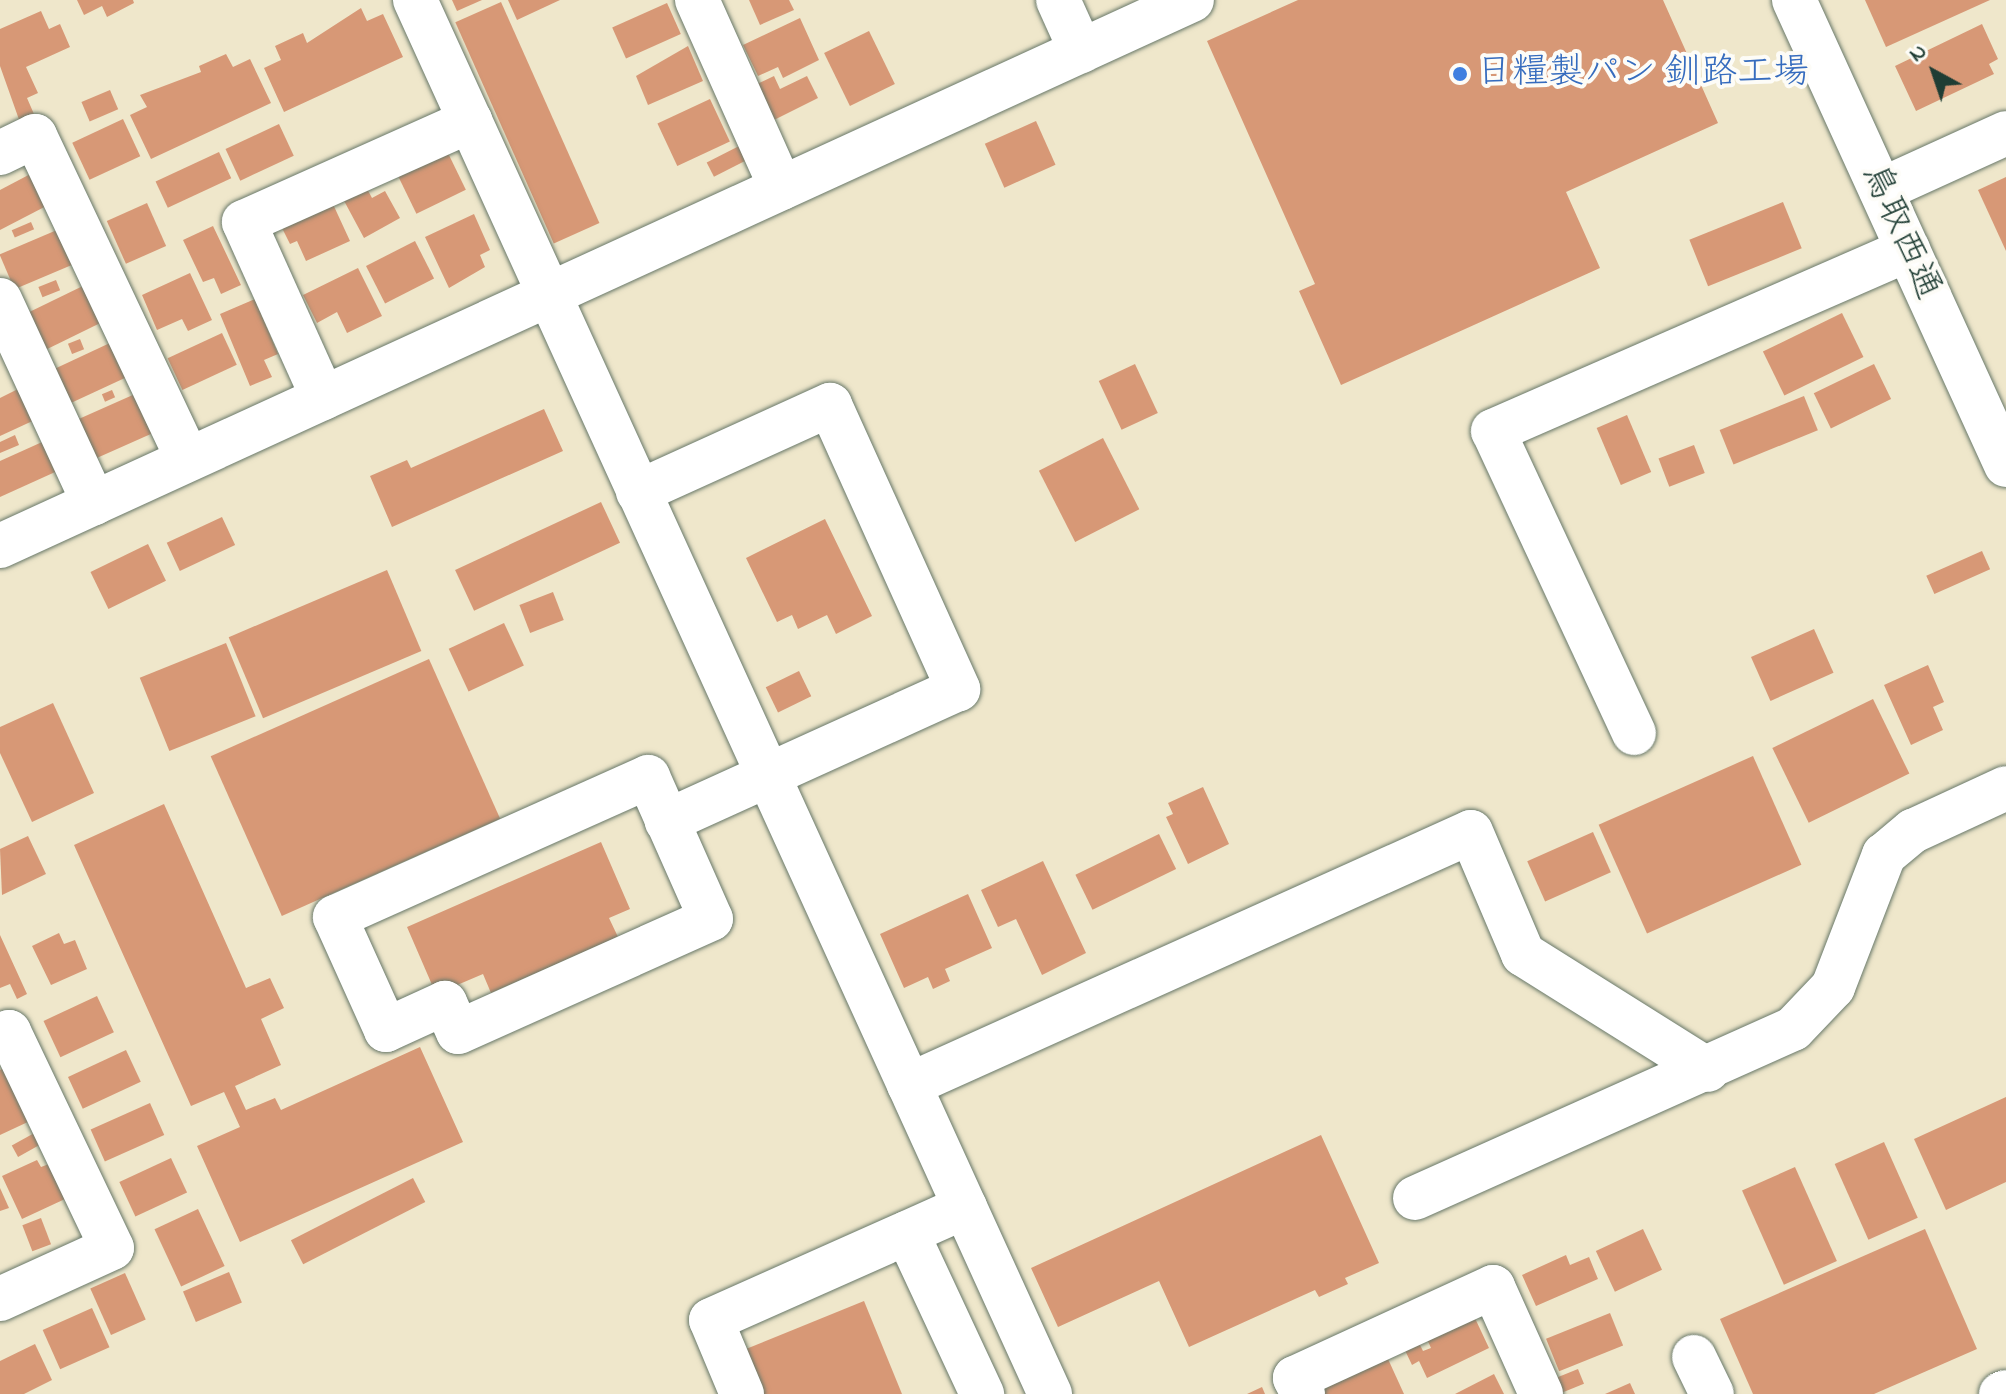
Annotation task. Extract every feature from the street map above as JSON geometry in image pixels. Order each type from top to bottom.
[{"type":"street","points":[[415,0],[1050,1394]]},
{"type":"street","points":[[697,0],[781,188]]},
{"type":"street","points":[[1058,0],[1081,51]]},
{"type":"street","points":[[0,546],[1192,0]]},
{"type":"street","name":"鳥取西通","points":[[1794,0],[2006,465]]},
{"type":"street","points":[[323,398],[244,222],[470,121]]},
{"type":"street","points":[[1881,190],[2006,133]]},
{"type":"street","points":[[0,153],[35,136],[188,459]]},
{"type":"street","points":[[1634,733],[1493,431],[1908,250]]},
{"type":"street","points":[[0,300],[94,503]]},
{"type":"street","points":[[638,492],[830,405],[958,689],[667,821]]},
{"type":"street","points":[[648,777],[667,821],[711,919],[458,1032],[445,1003],[386,1030],[335,917],[648,777]]},
{"type":"street","points":[[1415,1198],[1708,1070],[1793,1029],[1833,987],[1884,855],[1913,831],[2006,788]]},
{"type":"street","points":[[909,1085],[1471,832],[1523,954],[1708,1070]]},
{"type":"street","points":[[0,1036],[9,1032],[112,1248],[0,1299]]},
{"type":"street","points":[[742,1394],[711,1320],[965,1207]]},
{"type":"street","points":[[907,1233],[982,1394]]},
{"type":"street","points":[[1303,1394],[1295,1378],[1493,1287],[1541,1394]]},
{"type":"building","points":[[77,0],[133,0],[134,3],[107,17],[102,6],[84,15]]},
{"type":"building","points":[[452,0],[482,0],[457,11]]},
{"type":"building","points":[[508,0],[560,0],[517,20]]},
{"type":"building","points":[[749,0],[789,0],[794,10],[760,25]]},
{"type":"building","points":[[1298,0],[1663,0],[1718,123],[1566,192],[1600,268],[1341,385],[1299,291],[1315,284],[1207,41]]},
{"type":"building","points":[[1865,0],[1990,0],[1886,47]]},
{"type":"building","points":[[501,2],[599,223],[554,243],[455,22]]},
{"type":"building","points":[[667,3],[681,34],[626,58],[612,27]]},
{"type":"building","points":[[361,8],[367,21],[383,14],[403,57],[284,112],[264,68],[281,60],[275,46],[303,33],[307,43]]},
{"type":"building","points":[[41,11],[49,29],[60,24],[70,47],[26,67],[38,93],[27,98],[37,121],[22,128],[0,66],[0,29]]},
{"type":"building","points":[[800,18],[819,60],[783,78],[778,67],[758,76],[743,45]]},
{"type":"building","points":[[1982,24],[1998,59],[1989,64],[1994,74],[1916,111],[1895,66]]},
{"type":"building","points":[[869,31],[895,84],[850,106],[824,53]]},
{"type":"building","points":[[688,46],[703,81],[648,105],[636,76]]},
{"type":"building","points":[[226,54],[233,67],[250,59],[271,103],[151,159],[130,115],[147,107],[140,95],[201,72],[199,66]]},
{"type":"building","points":[[774,76],[780,89],[807,76],[818,98],[770,122],[753,86]]},
{"type":"building","points":[[110,90],[118,109],[90,121],[81,102]]},
{"type":"building","points":[[710,99],[730,142],[677,166],[657,124]]},
{"type":"building","points":[[123,119],[140,156],[90,180],[72,143]]},
{"type":"building","points":[[1036,121],[1056,165],[1004,188],[985,144]]},
{"type":"building","points":[[279,124],[294,156],[240,181],[226,149]]},
{"type":"building","points":[[745,143],[752,157],[714,177],[707,163]]},
{"type":"building","points":[[447,151],[466,190],[416,214],[398,175]]},
{"type":"building","points":[[219,152],[231,178],[168,208],[156,182]]},
{"type":"building","points":[[38,170],[54,202],[0,230],[0,190]]},
{"type":"building","points":[[2006,177],[2006,251],[1978,190]]},
{"type":"building","points":[[365,185],[372,198],[385,191],[400,218],[364,238],[342,197]]},
{"type":"building","points":[[332,202],[350,241],[306,261],[297,241],[290,244],[281,226]]},
{"type":"building","points":[[1783,202],[1802,248],[1708,286],[1689,240]]},
{"type":"building","points":[[147,203],[166,246],[126,264],[107,221]]},
{"type":"building","points":[[474,214],[490,250],[480,255],[485,267],[449,288],[425,237]]},
{"type":"building","points":[[31,222],[34,229],[15,238],[12,230]]},
{"type":"building","points":[[213,226],[241,285],[221,294],[214,278],[203,282],[183,240]]},
{"type":"building","points":[[64,227],[79,262],[14,289],[0,254]]},
{"type":"building","points":[[415,241],[434,278],[385,303],[366,266]]},
{"type":"building","points":[[358,268],[382,316],[347,333],[337,312],[317,323],[303,295]]},
{"type":"building","points":[[190,273],[212,320],[188,331],[182,319],[157,330],[142,295]]},
{"type":"building","points":[[56,280],[60,290],[43,297],[38,287]]},
{"type":"building","points":[[91,282],[109,319],[41,352],[23,315]]},
{"type":"building","points":[[255,299],[278,354],[264,360],[272,377],[250,386],[220,314]]},
{"type":"building","points":[[1842,313],[1863,357],[1784,396],[1763,352]]},
{"type":"building","points":[[222,333],[237,365],[182,390],[168,358]]},
{"type":"building","points":[[80,339],[84,349],[72,354],[68,344]]},
{"type":"building","points":[[112,342],[128,376],[66,406],[49,371]]},
{"type":"building","points":[[1135,364],[1158,413],[1122,430],[1099,381]]},
{"type":"building","points":[[1874,364],[1891,399],[1831,428],[1814,393]]},
{"type":"building","points":[[24,386],[39,418],[0,436],[0,398]]},
{"type":"building","points":[[112,390],[115,397],[105,402],[102,394]]},
{"type":"building","points":[[135,394],[152,433],[94,459],[77,420]]},
{"type":"building","points":[[1804,396],[1818,430],[1733,464],[1720,430]]},
{"type":"building","points":[[544,409],[563,451],[392,527],[370,476],[407,460],[411,468]]},
{"type":"building","points":[[1627,415],[1651,472],[1621,485],[1597,428]]},
{"type":"building","points":[[15,435],[19,445],[0,453],[0,442]]},
{"type":"building","points":[[51,438],[64,468],[0,497],[0,461]]},
{"type":"building","points":[[1103,438],[1139,509],[1075,542],[1039,471]]},
{"type":"building","points":[[1694,445],[1705,473],[1669,487],[1659,459]]},
{"type":"building","points":[[601,502],[620,543],[474,611],[455,570]]},
{"type":"building","points":[[222,517],[235,545],[180,571],[167,543]]},
{"type":"building","points":[[825,519],[872,616],[836,634],[827,615],[798,629],[792,615],[777,622],[746,558]]},
{"type":"building","points":[[148,544],[166,581],[108,609],[90,572]]},
{"type":"building","points":[[1982,551],[1990,569],[1934,594],[1926,576]]},
{"type":"building","points":[[387,570],[421,651],[263,718],[229,637]]},
{"type":"building","points":[[553,592],[564,620],[530,633],[519,605]]},
{"type":"building","points":[[504,623],[524,666],[469,691],[449,649]]},
{"type":"building","points":[[1814,629],[1834,673],[1770,701],[1751,657]]},
{"type":"building","points":[[226,643],[256,716],[169,751],[140,678]]},
{"type":"building","points":[[429,659],[500,819],[282,916],[211,756]]},
{"type":"building","points":[[1928,665],[1944,702],[1933,707],[1943,730],[1911,745],[1884,685]]},
{"type":"building","points":[[799,671],[811,696],[778,712],[766,687]]},
{"type":"building","points":[[1873,699],[1909,774],[1809,823],[1772,748]]},
{"type":"building","points":[[53,703],[94,793],[32,822],[0,753],[0,727]]},
{"type":"building","points":[[1753,756],[1801,865],[1647,933],[1599,825]]},
{"type":"building","points":[[1203,787],[1229,844],[1188,864],[1166,817],[1173,814],[1168,803]]},
{"type":"building","points":[[164,804],[246,988],[270,978],[284,1008],[261,1019],[281,1065],[235,1086],[246,1110],[275,1098],[281,1110],[420,1047],[463,1142],[240,1242],[197,1146],[240,1127],[224,1092],[191,1106],[74,845]]},
{"type":"building","points":[[1593,832],[1611,872],[1545,901],[1527,861]]},
{"type":"building","points":[[1159,834],[1176,869],[1093,910],[1075,875]]},
{"type":"building","points":[[28,836],[46,874],[2,895],[0,849]]},
{"type":"building","points":[[601,842],[630,909],[609,918],[618,937],[491,993],[483,974],[436,994],[407,927]]},
{"type":"building","points":[[1043,861],[1086,953],[1042,975],[1016,919],[998,927],[981,890]]},
{"type":"building","points":[[968,894],[992,948],[945,969],[950,981],[933,989],[928,977],[904,988],[880,934]]},
{"type":"building","points":[[59,933],[64,944],[75,940],[87,969],[51,985],[32,946]]},
{"type":"building","points":[[0,935],[27,994],[17,999],[10,984],[0,988]]},
{"type":"building","points":[[97,996],[114,1032],[60,1057],[44,1021]]},
{"type":"building","points":[[126,1050],[141,1082],[83,1109],[68,1077]]},
{"type":"building","points":[[6,1067],[30,1121],[0,1135],[0,1070]]},
{"type":"building","points":[[2006,1097],[2006,1182],[1946,1210],[1914,1139]]},
{"type":"building","points":[[150,1103],[164,1135],[105,1161],[91,1129]]},
{"type":"building","points":[[38,1131],[44,1142],[18,1157],[12,1146]]},
{"type":"building","points":[[1321,1135],[1379,1263],[1345,1278],[1348,1284],[1319,1297],[1315,1290],[1189,1347],[1159,1281],[1058,1327],[1031,1268]]},
{"type":"building","points":[[1884,1142],[1918,1218],[1868,1240],[1835,1164]]},
{"type":"building","points":[[171,1158],[187,1192],[135,1217],[119,1182]]},
{"type":"building","points":[[37,1160],[41,1167],[49,1164],[65,1199],[22,1219],[2,1176]]},
{"type":"building","points":[[1795,1167],[1837,1261],[1784,1285],[1742,1191]]},
{"type":"building","points":[[413,1178],[425,1202],[303,1264],[291,1240]]},
{"type":"building","points":[[0,1188],[9,1208],[0,1211]]},
{"type":"building","points":[[198,1209],[225,1266],[181,1286],[154,1229]]},
{"type":"building","points":[[41,1218],[51,1244],[32,1251],[22,1225]]},
{"type":"building","points":[[1643,1229],[1662,1270],[1615,1292],[1596,1251]]},
{"type":"building","points":[[1925,1229],[1977,1349],[1874,1394],[1753,1394],[1720,1319]]},
{"type":"building","points":[[1566,1255],[1570,1265],[1589,1257],[1598,1279],[1536,1306],[1522,1275]]},
{"type":"building","points":[[229,1272],[242,1302],[196,1322],[183,1292]]},
{"type":"building","points":[[125,1273],[146,1320],[111,1335],[90,1288]]},
{"type":"building","points":[[864,1301],[902,1394],[759,1394],[741,1351]]},
{"type":"building","points":[[92,1308],[109,1347],[60,1369],[43,1330]]},
{"type":"building","points":[[1610,1313],[1623,1345],[1559,1371],[1546,1339]]},
{"type":"building","points":[[1473,1314],[1489,1348],[1427,1378],[1419,1361],[1412,1365],[1401,1342],[1415,1335],[1423,1351],[1431,1348],[1426,1337]]},
{"type":"building","points":[[35,1344],[52,1380],[24,1394],[0,1394],[0,1361]]},
{"type":"building","points":[[1388,1359],[1404,1394],[1324,1394],[1321,1389]]},
{"type":"building","points":[[1578,1369],[1584,1384],[1562,1393],[1556,1378]]},
{"type":"building","points":[[1494,1374],[1504,1394],[1455,1394]]},
{"type":"building","points":[[1630,1383],[1635,1394],[1605,1394]]},
{"type":"building","points":[[1262,1387],[1265,1394],[1247,1394]]},
{"type":"place","name":"日糧製パン 釧路工場","points":[[1460,74]]}]
